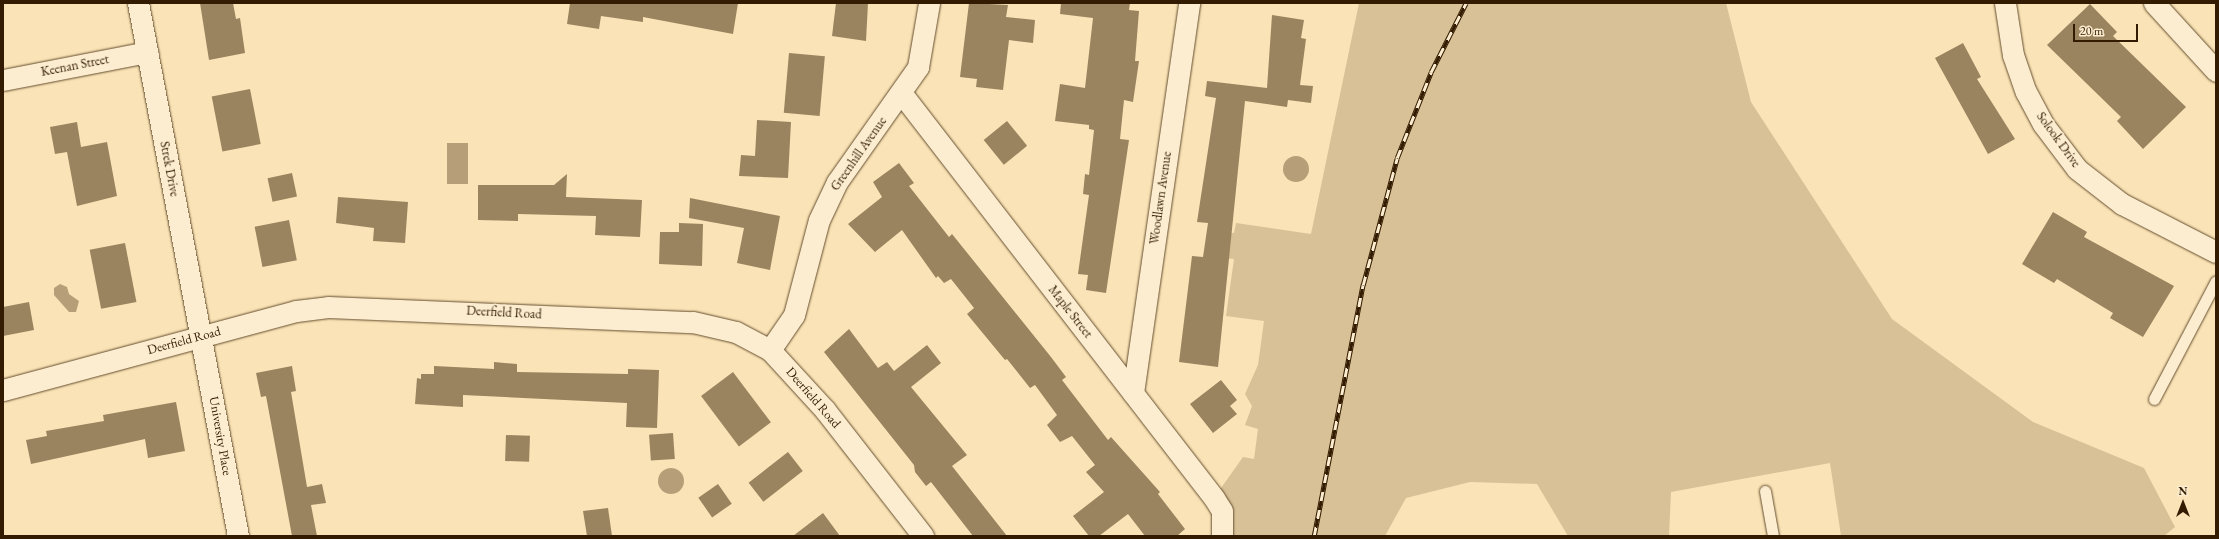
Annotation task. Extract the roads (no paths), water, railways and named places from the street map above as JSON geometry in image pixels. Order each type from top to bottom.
[{"type":"street","name":"Strek Drive","points":[[138,3],[201,336]]},
{"type":"street","name":"Greenhill Avenue","points":[[770,350],[794,314],[819,220],[837,182],[902,94],[918,67],[929,3]]},
{"type":"street","name":"Woodlawn Avenue","points":[[1133,393],[1188,3]]},
{"type":"street","name":"Solook Drive","points":[[2005,3],[2013,55],[2026,92],[2043,124],[2077,169],[2122,204],[2216,252]]},
{"type":"street","points":[[2154,3],[2216,71]]},
{"type":"street","name":"Keenan Street","points":[[3,80],[147,52]]},
{"type":"street","name":"Maple Street","points":[[902,94],[1133,393],[1222,511],[1222,536]]},
{"type":"street","name":"Deerfield Road","points":[[3,390],[296,311],[359,307],[693,322],[736,332],[770,350],[824,410],[923,536]]},
{"type":"street","name":"University Place","points":[[201,336],[238,536]]},
{"type":"lane","points":[[2154,399],[2216,281]]},
{"type":"lane","points":[[1765,491],[1773,536]]},
{"type":"railway","points":[[1314,536],[1363,285],[1397,158],[1431,72],[1466,3]]}]
